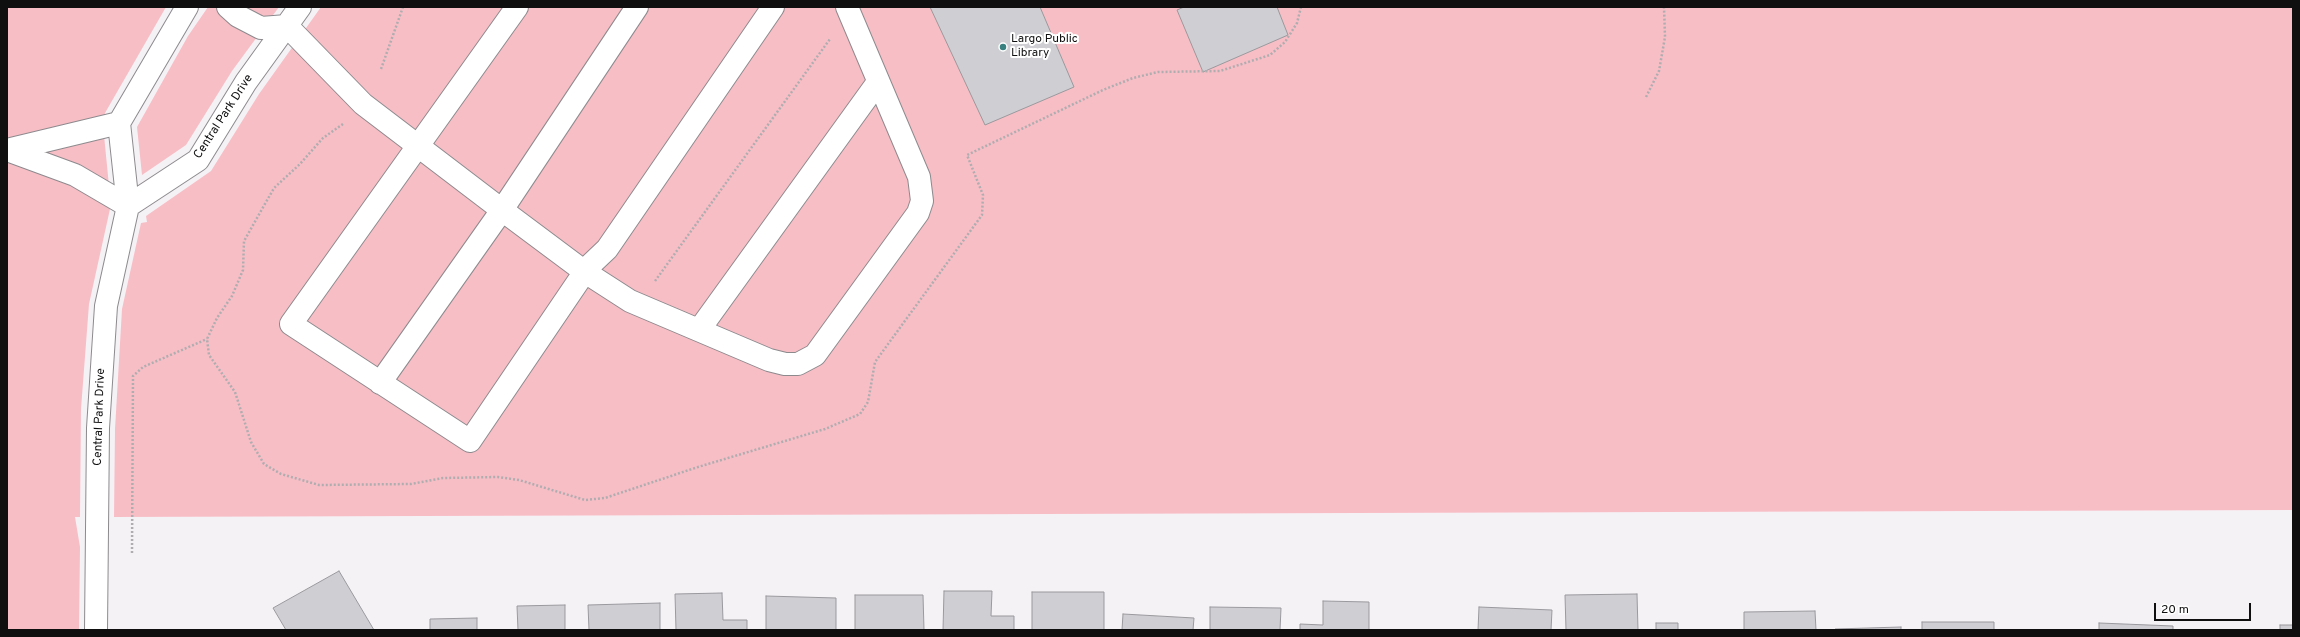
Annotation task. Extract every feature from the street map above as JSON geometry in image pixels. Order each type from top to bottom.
[{"type":"street","points":[[7,150],[119,123],[187,7]]},
{"type":"street","points":[[228,7],[238,16],[261,28],[287,26],[364,104],[585,272],[630,301],[769,360],[785,364],[798,364],[815,355],[918,213],[922,201],[919,177],[847,7]]},
{"type":"street","name":"Central Park Drive","points":[[128,206],[198,160],[246,82],[300,7]]},
{"type":"street","points":[[517,7],[291,324],[470,441],[585,272],[607,249],[773,7]]},
{"type":"street","points":[[380,383],[502,210],[637,7]]},
{"type":"street","points":[[699,330],[878,82]]},
{"type":"street","name":"Central Park Drive","points":[[96,630],[98,428],[106,306],[128,206],[119,123]]},
{"type":"street","points":[[7,150],[75,176],[128,206]]},
{"type":"path","points":[[381,69],[403,7]]},
{"type":"path","points":[[1646,97],[1659,71],[1665,37],[1664,7]]},
{"type":"path","points":[[640,306],[652,286],[831,37]]},
{"type":"path","points":[[132,553],[133,376],[143,367],[207,339],[217,318],[232,296],[243,270],[244,241],[274,188],[300,164],[323,138],[343,124]]},
{"type":"shaded area","points":[[7,7],[166,7],[105,113],[103,125],[110,196],[106,199],[110,209],[89,304],[81,409],[80,517],[75,517],[80,547],[79,630],[7,630]]},
{"type":"shaded area","points":[[208,7],[279,7],[232,71],[186,145],[142,175],[137,127],[188,36]]},
{"type":"shaded area","points":[[321,7],[2293,7],[2293,510],[114,517],[115,429],[122,309],[141,223],[147,222],[146,216],[211,171],[259,94]]},
{"type":"building","name":"Largo Public Library","points":[[930,7],[1040,7],[1074,87],[985,125]]},
{"type":"building","points":[[1184,7],[1277,7],[1288,35],[1203,72],[1177,10]]},
{"type":"building","points":[[339,571],[374,630],[286,630],[273,608]]},
{"type":"building","points":[[944,591],[992,591],[991,616],[1014,616],[1014,630],[943,630]]},
{"type":"building","points":[[1032,592],[1104,592],[1104,630],[1032,630]]},
{"type":"building","points":[[722,593],[723,620],[747,620],[747,630],[676,630],[675,594]]},
{"type":"building","points":[[1637,594],[1638,630],[1566,630],[1565,595]]},
{"type":"building","points":[[855,595],[923,595],[924,630],[855,630]]},
{"type":"building","points":[[766,596],[836,598],[836,630],[766,630]]},
{"type":"building","points":[[1323,601],[1369,602],[1369,630],[1300,630],[1300,624],[1323,625]]},
{"type":"building","points":[[660,603],[660,630],[589,630],[588,605]]},
{"type":"building","points":[[565,605],[565,630],[518,630],[517,606]]},
{"type":"building","points":[[1210,607],[1281,608],[1280,630],[1210,630]]},
{"type":"building","points":[[1479,607],[1552,610],[1551,630],[1478,630]]},
{"type":"building","points":[[1815,611],[1816,630],[1744,630],[1744,612]]},
{"type":"building","points":[[1123,614],[1194,618],[1193,630],[1122,630]]},
{"type":"building","points":[[477,618],[477,630],[430,630],[430,619]]},
{"type":"building","points":[[1922,622],[1994,622],[1994,630],[1922,630]]},
{"type":"building","points":[[1656,623],[1678,623],[1678,630],[1656,630]]},
{"type":"building","points":[[2099,623],[2173,626],[2173,630],[2099,630]]},
{"type":"building","points":[[2280,625],[2293,625],[2293,630],[2280,630]]},
{"type":"building","points":[[1901,627],[1901,630],[1835,630],[1835,629]]},
{"type":"place","name":"Largo Public Library","points":[[1003,47]]}]
